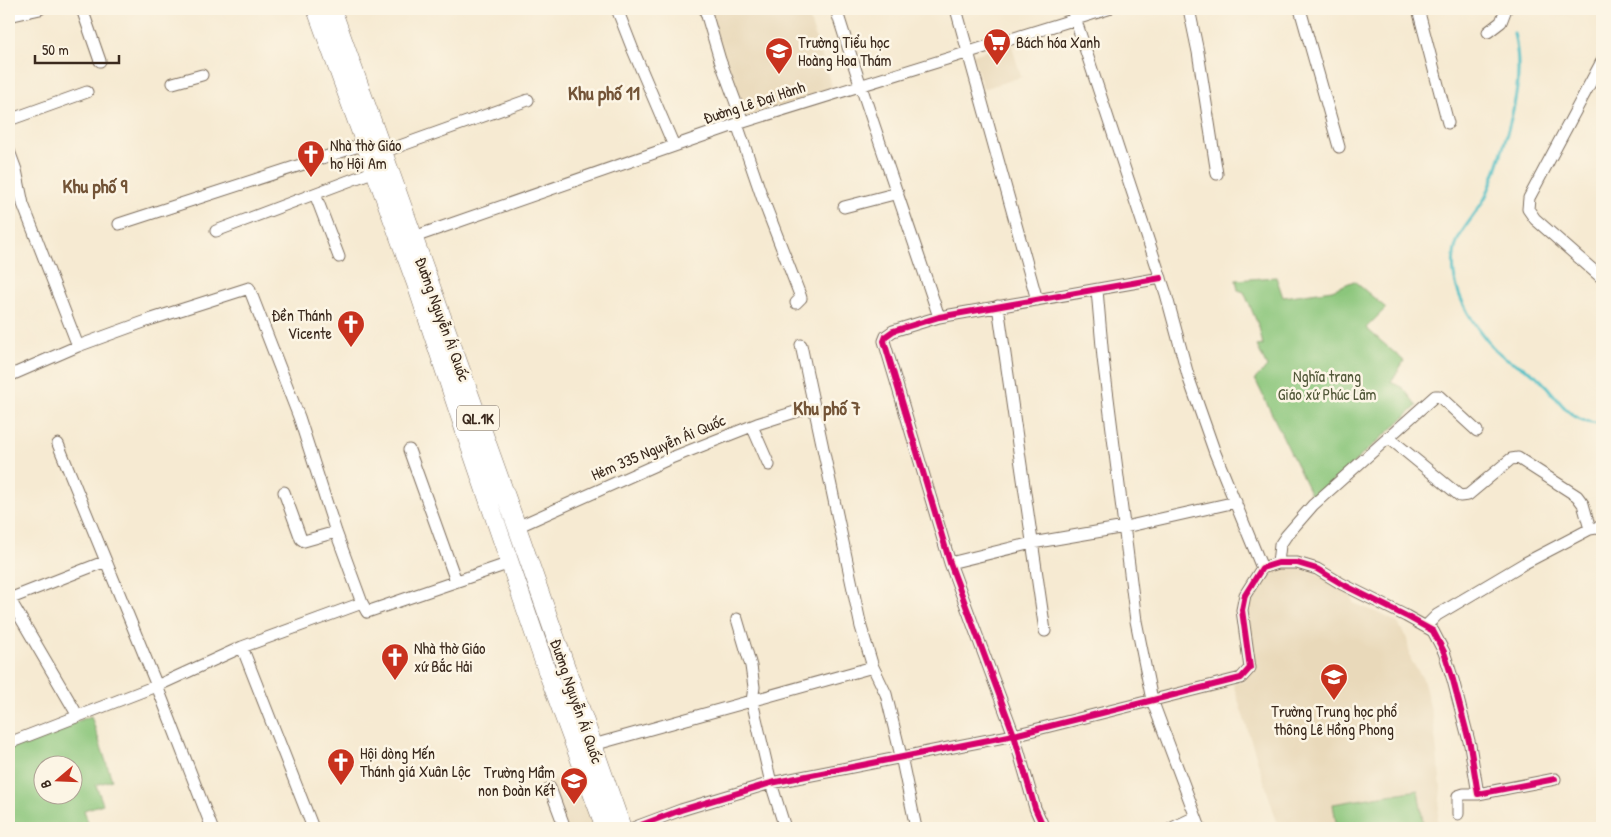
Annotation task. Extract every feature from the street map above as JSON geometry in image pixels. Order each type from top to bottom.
[{"type":"main road","name":"Đường Nguyễn Ái Quốc","points":[[316,9],[416,284],[547,671],[605,828]]},
{"type":"main road","name":"Đường Nguyễn Ái Quốc","points":[[332,9],[622,828]]},
{"type":"main road","points":[[510,563],[527,557]]},
{"type":"street","points":[[9,16],[40,9]]},
{"type":"street","points":[[82,9],[100,61]]},
{"type":"street","points":[[617,9],[674,146]]},
{"type":"street","points":[[705,9],[762,197],[800,294],[801,298],[796,303]]},
{"type":"street","points":[[836,9],[860,86],[898,192],[939,317]]},
{"type":"street","points":[[956,9],[1037,300]]},
{"type":"street","name":"Đường Lê Đại Hành","points":[[414,237],[740,123],[968,53],[1074,14],[1108,9]]},
{"type":"street","points":[[1189,9],[1198,52],[1217,174]]},
{"type":"street","points":[[1300,9],[1339,147]]},
{"type":"street","points":[[1418,9],[1448,123]]},
{"type":"street","points":[[1488,32],[1501,22],[1506,9]]},
{"type":"street","points":[[1074,14],[1161,278],[1189,379],[1215,452],[1262,568]]},
{"type":"street","points":[[1601,67],[1529,198],[1528,209],[1534,219],[1602,278]]},
{"type":"street","points":[[173,83],[202,75]]},
{"type":"street","points":[[9,120],[87,92]]},
{"type":"street","points":[[383,152],[528,100]]},
{"type":"street","points":[[120,224],[365,144]]},
{"type":"street","points":[[9,151],[16,170],[22,204],[78,346]]},
{"type":"street","points":[[216,231],[374,171]]},
{"type":"street","points":[[844,207],[898,192]]},
{"type":"street","points":[[315,194],[339,257]]},
{"type":"street","points":[[1044,828],[1035,808],[1014,735],[950,563],[884,341],[886,336],[893,331],[939,317],[1161,278]]},
{"type":"street","points":[[9,376],[78,346],[152,319],[249,288],[299,417],[336,532],[367,612],[510,563]]},
{"type":"street","points":[[1097,290],[1103,358],[1136,621],[1152,700],[1197,823],[1172,828]]},
{"type":"street","points":[[998,306],[1045,631]]},
{"type":"street","points":[[801,345],[836,517],[861,627],[873,667],[886,694],[916,828]]},
{"type":"street","points":[[1278,563],[1280,546],[1286,536],[1313,505],[1435,396],[1439,396],[1477,431]]},
{"type":"street","name":"Hẻm 335 Nguyễn Ái Quốc","points":[[517,527],[671,458],[752,426],[814,406]]},
{"type":"street","points":[[752,426],[769,466]]},
{"type":"street","points":[[1388,438],[1460,496],[1468,495],[1511,459],[1518,458],[1577,496],[1598,527],[1525,563],[1437,615],[1426,626]]},
{"type":"street","points":[[58,444],[157,686],[212,828]]},
{"type":"street","points":[[409,450],[456,581]]},
{"type":"street","points":[[284,492],[301,539],[304,541],[336,532]]},
{"type":"street","points":[[950,563],[1032,543],[1125,527],[1236,502]]},
{"type":"street","points":[[78,716],[9,598],[106,561]]},
{"type":"street","points":[[633,828],[681,810],[771,783],[1014,735],[1241,678],[1248,673],[1250,668],[1250,656],[1242,610],[1245,595],[1262,568],[1278,563],[1297,564],[1317,569],[1433,631],[1438,639],[1453,680],[1470,745],[1478,794]]},
{"type":"street","points":[[9,743],[157,686],[242,647],[362,603]]},
{"type":"street","points":[[738,619],[751,666],[754,687],[752,701],[771,783],[785,828]]},
{"type":"street","points":[[242,647],[313,828]]},
{"type":"street","points":[[593,745],[873,667]]},
{"type":"street","points":[[1458,814],[1458,796],[1555,779]]},
{"type":"street","points":[[550,788],[565,828]]},
{"type":"shaded area","name":"Trường Tiểu học Hoàng Hoa Thám","points":[[723,9],[806,9],[833,90],[745,117],[724,61],[711,12]]},
{"type":"shaded area","name":"Bách hóa Xanh","points":[[1011,43],[1021,77],[983,89],[973,55]]},
{"type":"shaded area","name":"Trường Trung học phổ thông Lê Hồng Phong","points":[[1278,567],[1296,567],[1315,573],[1352,594],[1353,603],[1398,623],[1407,639],[1411,660],[1423,679],[1433,718],[1441,788],[1437,825],[1434,828],[1279,828],[1233,684],[1245,681],[1249,596],[1264,571]]},
{"type":"shaded area","name":"Trường Mầm non Đoàn Kết","points":[[578,772],[599,828],[566,828],[550,781]]},
{"type":"green space","name":"Nghĩa trang Giáo xứ Phúc Lâm","points":[[1276,277],[1283,297],[1332,290],[1354,281],[1386,308],[1366,328],[1404,361],[1391,382],[1403,388],[1417,406],[1313,499],[1255,379],[1267,367],[1257,346],[1263,345],[1259,327],[1244,292],[1238,290],[1236,280]]},
{"type":"green space","points":[[91,716],[112,780],[96,785],[103,804],[84,810],[90,828],[9,828],[9,748]]},
{"type":"green space","points":[[1418,790],[1424,828],[1337,828],[1333,804]]},
{"type":"waterway","points":[[1514,33],[1517,48],[1518,74],[1512,113],[1501,154],[1487,194],[1457,242],[1454,254],[1454,277],[1466,310],[1493,348],[1538,377],[1573,415],[1585,421],[1602,424]]},
{"type":"cycle path","points":[[1044,828],[1035,808],[1014,735],[950,563],[884,341],[886,336],[893,331],[939,317],[1161,278]]},
{"type":"cycle path","points":[[633,828],[681,810],[771,783],[1014,735],[1241,678],[1250,668],[1242,610],[1245,595],[1262,568],[1278,563],[1297,563],[1317,569],[1433,631],[1444,652],[1453,680],[1470,745],[1478,794],[1555,779]]},
{"type":"place","name":"Bách hóa Xanh","points":[[997,66]]},
{"type":"place","name":"Trường Tiểu học Hoàng Hoa Thám","points":[[779,75]]},
{"type":"place","name":"Nhà thờ Giáo họ Hội Am","points":[[311,178]]},
{"type":"place","name":"Đền Thánh Vicente","points":[[351,348]]},
{"type":"place","name":"Nhà thờ Giáo xứ Bắc Hải","points":[[395,681]]},
{"type":"place","name":"Trường Trung học phổ thông Lê Hồng Phong","points":[[1334,701]]},
{"type":"place","name":"Hội dòng Mến Thánh giá Xuân Lộc","points":[[341,786]]},
{"type":"place","name":"Trường Mầm non Đoàn Kết","points":[[574,805]]},
{"type":"district","name":"Khu phố 11","points":[[604,93]]},
{"type":"district","name":"Khu phố 9","points":[[95,186]]},
{"type":"district","name":"Khu phố 7","points":[[827,408]]}]
